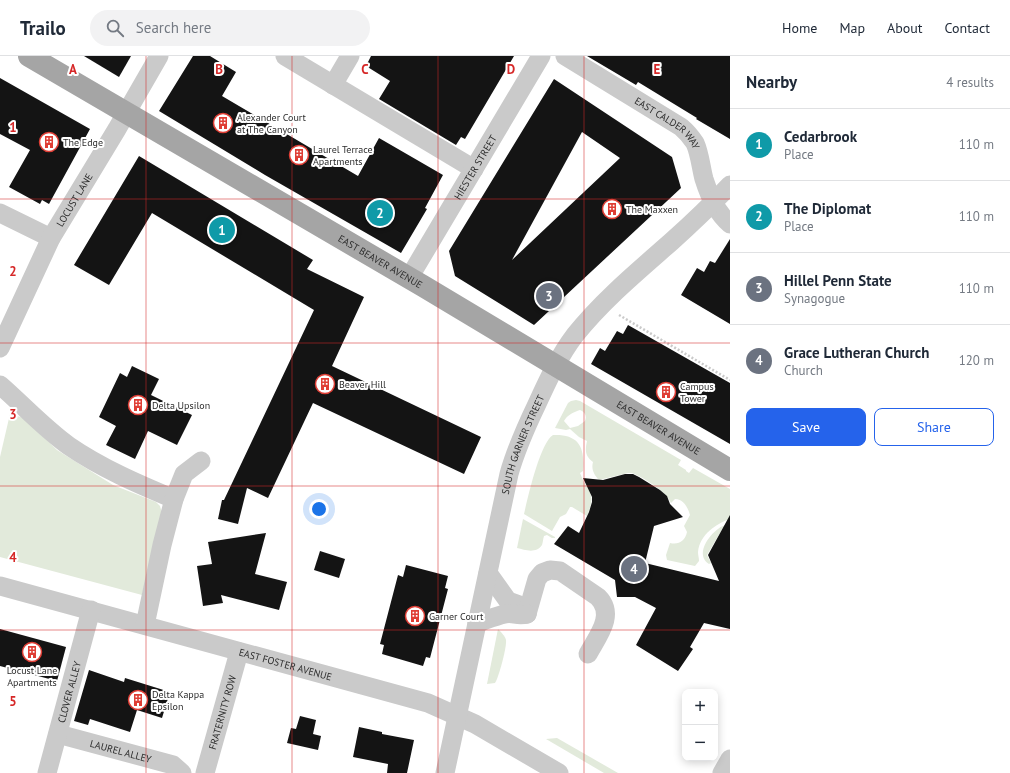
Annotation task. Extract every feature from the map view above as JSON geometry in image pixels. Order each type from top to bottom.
[{"type":"main road","name":"EAST BEAVER AVENUE","points":[[29,56],[409,278],[730,470]]},
{"type":"street","name":"LOCUST LANE","points":[[0,348],[51,238],[126,113],[158,56]]},
{"type":"street","points":[[285,56],[474,169]]},
{"type":"street","points":[[333,85],[350,56]]},
{"type":"street","name":"HIESTER STREET","points":[[409,278],[541,56]]},
{"type":"street","name":"EAST CALDER WAY","points":[[565,56],[681,127],[685,131],[696,145],[705,180],[714,201],[723,218],[730,224]]},
{"type":"street","name":"SOUTH GARNER STREET","points":[[445,773],[512,460],[556,365],[576,334],[596,311],[730,185]]},
{"type":"street","points":[[0,213],[51,238]]},
{"type":"street","points":[[0,385],[34,417],[70,446],[111,470],[174,499]]},
{"type":"street","points":[[145,626],[162,545],[174,499],[184,474],[201,461]]},
{"type":"street","points":[[527,614],[534,588],[540,575],[550,570],[560,571],[598,597],[605,605],[605,622],[588,654]]},
{"type":"street","points":[[488,573],[508,601],[522,606],[527,614]]},
{"type":"street","name":"EAST FOSTER AVENUE","points":[[0,586],[428,704],[458,715],[559,773]]},
{"type":"street","name":"CLOVER ALLEY","points":[[47,773],[91,610]]},
{"type":"street","points":[[477,623],[505,614],[520,616],[527,614]]},
{"type":"street","name":"FRATERNITY ROW","points":[[205,773],[240,652]]},
{"type":"street","name":"LAUREL ALLEY","points":[[58,734],[173,765],[182,773]]},
{"type":"street","points":[[722,773],[730,759]]},
{"type":"path","points":[[618,314],[730,380]]},
{"type":"green space","points":[[571,401],[580,401],[681,460],[678,465],[689,473],[693,468],[730,489],[730,519],[714,527],[705,535],[699,546],[699,561],[695,566],[667,560],[666,555],[670,543],[681,542],[686,535],[687,532],[684,526],[690,515],[685,504],[678,499],[675,499],[671,503],[660,490],[632,473],[599,480],[593,472],[593,462],[588,458],[586,453],[587,441],[579,437],[570,429],[566,430],[555,428],[568,403]],"holes":[[[580,410],[586,416],[585,421],[578,426],[570,428],[564,421],[565,419],[573,413]]]},
{"type":"green space","points":[[10,414],[24,418],[57,450],[113,485],[156,502],[160,506],[162,513],[142,595],[0,557],[0,457]]},
{"type":"green space","points":[[553,435],[569,437],[578,444],[581,449],[583,455],[583,471],[580,473],[583,481],[589,489],[591,500],[587,516],[570,507],[566,514],[560,517],[552,531],[524,514],[539,459],[548,440]]},
{"type":"green space","points":[[523,519],[555,538],[547,535],[544,536],[542,545],[537,550],[517,548]]},
{"type":"green space","points":[[724,526],[707,555],[711,563],[709,564],[703,556],[704,546],[710,536],[719,528]]},
{"type":"green space","points":[[498,629],[506,640],[501,668],[495,683],[487,684]]},
{"type":"green space","points":[[557,738],[618,773],[604,773],[546,739]]},
{"type":"building","points":[[84,56],[131,56],[119,77]]},
{"type":"building","points":[[193,56],[210,56],[236,72],[222,96],[358,176],[379,138],[443,175],[425,208],[427,209],[401,253],[265,175],[159,111]]},
{"type":"building","points":[[371,56],[514,56],[465,139],[461,137],[456,145],[379,99],[390,81],[366,66]]},
{"type":"building","points":[[587,56],[730,56],[730,139],[638,82],[636,85]]},
{"type":"building","name":"The Edge","points":[[0,78],[90,129],[49,204],[42,200],[40,204],[9,187],[30,150],[0,134]]},
{"type":"building","name":"The Maxxen","points":[[554,79],[672,157],[681,188],[534,325],[455,276],[449,251]],"holes":[[[582,132],[620,158],[512,260]]]},
{"type":"building","points":[[139,156],[313,260],[307,269],[364,297],[332,366],[481,437],[464,474],[313,403],[268,498],[247,488],[238,524],[218,519],[222,500],[224,500],[314,310],[152,213],[109,285],[74,265]]},
{"type":"building","points":[[730,239],[730,324],[681,295],[697,268],[704,272],[710,261],[715,263]]},
{"type":"building","name":"Campus Tower","points":[[628,325],[730,383],[730,444],[591,364],[600,348],[605,351],[617,331],[623,334]]},
{"type":"building","name":"Delta Upsilon","points":[[132,366],[159,379],[151,395],[192,415],[177,445],[148,431],[135,459],[106,445],[116,426],[99,417],[120,373],[127,377]]},
{"type":"building","points":[[625,474],[633,474],[660,490],[667,496],[670,504],[683,517],[654,526],[645,563],[719,581],[708,555],[730,515],[730,629],[704,623],[690,647],[693,649],[678,671],[636,645],[656,608],[635,597],[617,597],[615,580],[554,544],[568,526],[579,533],[589,512],[592,497],[583,478],[603,480]]},
{"type":"building","points":[[266,533],[255,574],[287,582],[279,610],[221,595],[223,603],[203,606],[197,566],[212,564],[208,542]]},
{"type":"building","points":[[320,551],[345,559],[339,578],[314,570]]},
{"type":"building","name":"Garner Court","points":[[406,565],[448,576],[445,588],[448,589],[430,658],[426,657],[423,666],[382,654],[384,645],[380,644],[398,575],[403,577]]},
{"type":"building","name":"Locust Lane Apartments","points":[[0,629],[66,647],[57,681],[0,666]]},
{"type":"building","name":"Delta Kappa Epsilon","points":[[89,670],[124,682],[125,678],[170,692],[162,718],[137,710],[130,732],[90,719],[88,725],[74,721]]},
{"type":"building","points":[[300,716],[316,720],[313,734],[321,736],[318,750],[287,743],[291,728],[296,729]]},
{"type":"building","points":[[359,727],[382,732],[382,734],[414,740],[407,773],[387,773],[388,764],[353,757]]},
{"type":"place","name":"Alexander Court at The Canyon","points":[[223,123]]},
{"type":"place","name":"The Edge","points":[[49,142]]},
{"type":"place","name":"Laurel Terrace Apartments","points":[[299,155]]},
{"type":"place","name":"The Maxxen","points":[[612,209]]},
{"type":"place","name":"The Diplomat","points":[[380,213]]},
{"type":"place","name":"Cedarbrook","points":[[222,230]]},
{"type":"place","name":"Hillel Penn State","points":[[549,296]]},
{"type":"place","name":"Beaver Hill","points":[[325,384]]},
{"type":"place","name":"Campus Tower","points":[[666,392]]},
{"type":"place","name":"Delta Upsilon","points":[[138,405]]},
{"type":"place","name":"Grace Lutheran Church","points":[[634,569]]},
{"type":"place","name":"Garner Court","points":[[415,616]]},
{"type":"place","name":"Locust Lane Apartments","points":[[32,652]]},
{"type":"place","name":"Delta Kappa Epsilon","points":[[138,700]]}]
